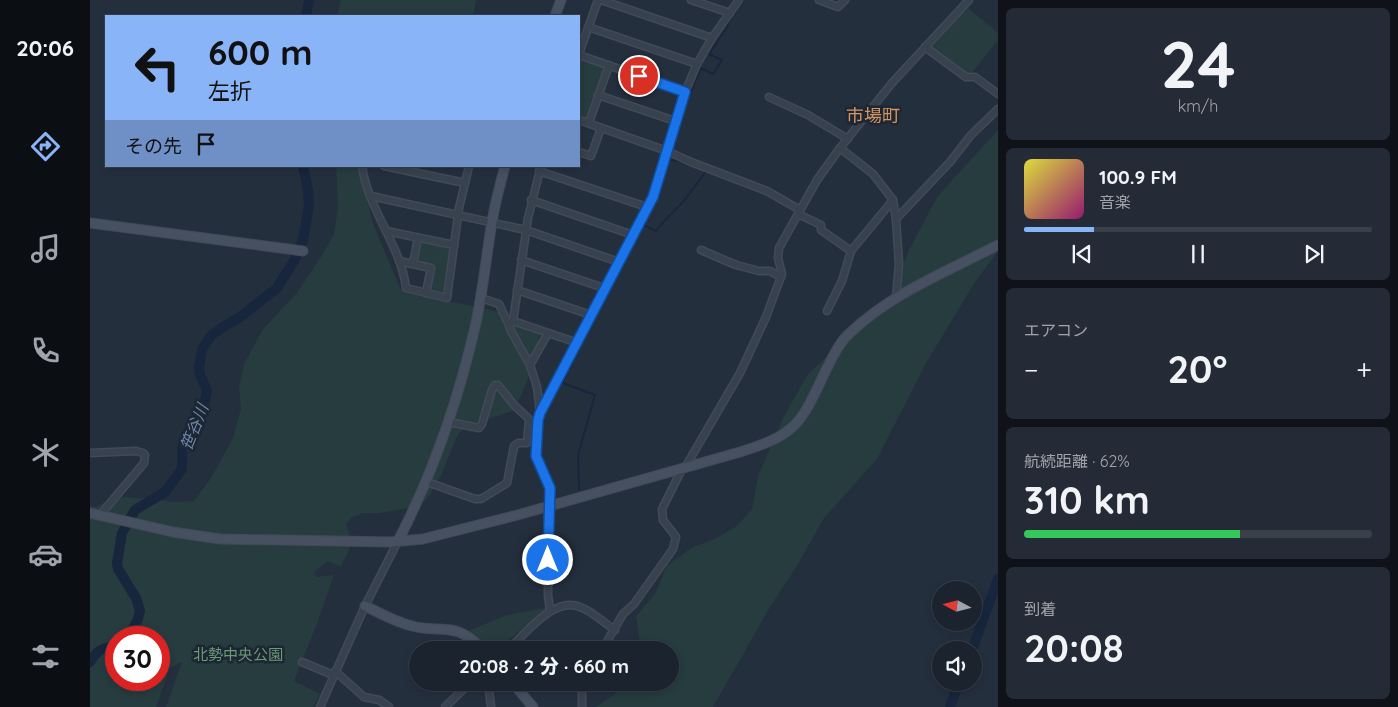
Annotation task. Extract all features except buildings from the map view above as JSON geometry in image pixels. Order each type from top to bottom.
[{"type":"street","points":[[555,15],[561,0]]},
{"type":"street","points":[[580,51],[599,0],[712,38]]},
{"type":"street","points":[[691,0],[730,13]]},
{"type":"street","points":[[550,611],[548,595],[550,488],[536,456],[540,413],[653,197],[675,121],[697,64],[712,38],[739,0]]},
{"type":"street","points":[[818,0],[838,7],[846,0]]},
{"type":"street","points":[[770,271],[778,258],[780,248],[817,180],[840,148],[892,83],[969,0]]},
{"type":"street","points":[[588,27],[697,64]]},
{"type":"street","points":[[925,48],[966,77],[974,77],[998,94]]},
{"type":"street","points":[[580,54],[685,92]]},
{"type":"street","points":[[589,123],[608,65]]},
{"type":"street","points":[[598,95],[675,121]]},
{"type":"street","points":[[769,97],[808,115],[848,139]]},
{"type":"street","points":[[896,219],[998,109]]},
{"type":"street","points":[[580,120],[667,151],[767,190],[821,225],[821,230],[851,251]]},
{"type":"street","points":[[580,152],[591,156],[601,128]]},
{"type":"street","points":[[840,148],[873,174],[893,200],[899,264],[896,298]]},
{"type":"street","points":[[362,167],[371,196],[399,261],[406,288],[447,298],[458,214],[469,167]]},
{"type":"street","points":[[389,167],[465,183]]},
{"type":"street","points":[[320,707],[364,606],[427,482],[449,422],[481,298],[492,222],[505,167]]},
{"type":"street","points":[[540,413],[537,387],[530,364],[511,331],[511,323],[531,200],[540,168],[647,207]]},
{"type":"street","points":[[371,196],[526,230],[618,262]]},
{"type":"street","points":[[531,200],[633,235]]},
{"type":"street","points":[[827,311],[842,281],[851,251],[893,200]]},
{"type":"street","points":[[90,223],[299,250]]},
{"type":"street","points":[[386,231],[454,246]]},
{"type":"street","points":[[413,264],[418,238]]},
{"type":"street","points":[[90,512],[173,532],[220,539],[324,542],[423,539],[549,506],[766,444],[788,432],[805,414],[833,357],[846,337],[871,315],[896,298],[998,245]]},
{"type":"street","points":[[701,250],[736,266],[759,271],[770,271],[781,277]]},
{"type":"street","points":[[608,641],[623,614],[634,604],[673,549],[676,537],[663,520],[662,509],[740,373],[766,317],[782,274],[778,258]]},
{"type":"street","points":[[521,260],[604,288]]},
{"type":"street","points":[[399,261],[431,268],[426,293]]},
{"type":"street","points":[[517,290],[591,315]]},
{"type":"street","points":[[481,298],[498,304],[511,323],[578,343]]},
{"type":"street","points":[[530,364],[548,333]]},
{"type":"street","points":[[427,482],[475,499],[481,499],[507,483],[514,446],[518,443],[527,443],[528,419],[498,385],[492,390],[481,427],[476,428],[449,422]]},
{"type":"street","points":[[90,453],[136,451],[143,452],[145,456],[144,463],[101,514]]},
{"type":"street","points":[[364,606],[408,625],[456,631],[475,641]]},
{"type":"street","points":[[518,641],[558,606],[579,606],[615,630]]},
{"type":"street","points":[[302,662],[334,673],[364,697],[379,700],[388,707]]},
{"type":"street","points":[[445,707],[462,691]]},
{"type":"street","points":[[489,691],[491,707]]},
{"type":"street","points":[[520,691],[533,707]]},
{"type":"street","points":[[582,691],[582,707]]},
{"type":"green space","points":[[341,0],[476,0],[473,15],[337,15]]},
{"type":"green space","points":[[967,7],[998,33],[998,40],[970,75],[932,47]]},
{"type":"green space","points":[[580,59],[602,67],[604,71],[588,117],[584,120],[580,118]]},
{"type":"green space","points":[[998,130],[998,251],[975,282],[926,363],[877,459],[824,518],[713,707],[596,707],[617,691],[679,691],[679,641],[640,641],[636,616],[655,594],[667,566],[691,548],[714,539],[737,526],[752,509],[758,476],[784,416],[808,374],[890,298],[909,250],[937,197]]},
{"type":"green space","name":"北勢中央公園","points":[[336,167],[359,167],[373,224],[401,290],[491,310],[527,321],[539,334],[533,364],[518,402],[513,411],[471,424],[458,434],[442,473],[430,495],[422,504],[379,513],[362,513],[351,518],[346,524],[352,543],[341,567],[328,561],[314,572],[316,577],[334,575],[294,681],[320,694],[313,707],[166,707],[182,662],[170,668],[170,626],[105,626],[105,691],[162,691],[156,707],[90,707],[90,506],[96,507],[110,499],[127,497],[176,502],[194,501],[211,478],[233,438],[241,409],[239,387],[244,364],[263,329],[296,294],[334,234],[338,208]]},
{"type":"green space","points":[[419,241],[447,247],[450,251],[445,293],[441,295],[428,291],[433,267],[416,263]]},
{"type":"green space","points":[[550,607],[508,641],[480,641],[468,631],[507,615]]},
{"type":"waterway","name":"笹谷川","points":[[306,15],[309,0]]},
{"type":"waterway","points":[[672,147],[678,126],[701,68],[713,74],[722,60],[709,54],[744,0]]},
{"type":"waterway","points":[[579,490],[578,455],[595,395],[563,383],[563,381],[614,279],[644,225],[656,231],[684,200],[706,171],[669,159]]},
{"type":"waterway","name":"笹谷川","points":[[134,626],[140,611],[136,598],[118,569],[117,563],[122,533],[135,510],[165,492],[182,469],[182,448],[205,401],[207,390],[200,375],[199,367],[202,349],[211,336],[240,317],[277,288],[295,259],[303,240],[309,205],[303,167]]},
{"type":"waterway","points":[[975,641],[998,579]]},
{"type":"waterway","points":[[513,641],[521,633]]},
{"type":"waterway","name":"笹谷川","points":[[90,662],[96,654],[105,649]]},
{"type":"waterway","points":[[950,707],[956,691]]},
{"type":"district","name":"市場町","points":[[873,115]]},
{"type":"route","points":[[548,560],[550,488],[536,460],[540,413],[653,197],[685,92],[639,76]]}]
